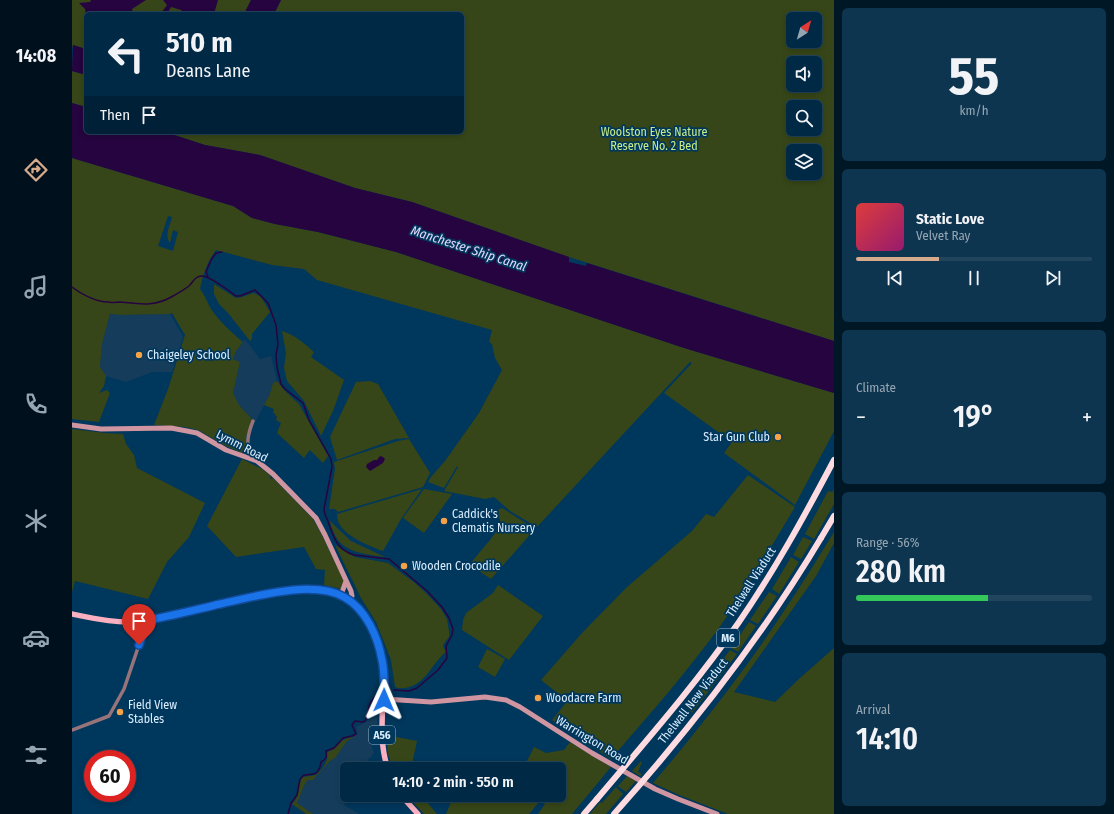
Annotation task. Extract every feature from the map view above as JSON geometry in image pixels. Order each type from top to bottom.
[{"type":"highway","name":"Thelwall Viaduct","points":[[584,814],[676,705],[704,670],[739,621],[787,546],[834,460]]},
{"type":"highway","name":"Thelwall New Viaduct","points":[[614,814],[660,762],[726,679],[785,595],[834,516]]},
{"type":"main road","name":"Lymm Road","points":[[72,425],[100,429],[171,428],[188,431],[197,433],[226,450],[249,458],[264,466],[310,511],[325,535],[352,594],[350,600]]},
{"type":"main road","points":[[341,595],[346,581]]},
{"type":"main road","name":"A56","points":[[72,614],[106,621],[142,621],[284,590],[314,589],[341,595],[350,600],[364,615],[372,628],[380,649],[384,672],[382,731],[385,762]]},
{"type":"main road","name":"Warrington Road","points":[[384,700],[431,702],[485,697],[506,700],[659,791],[718,814]]},
{"type":"main road","points":[[407,802],[418,814]]},
{"type":"street","points":[[249,458],[247,444],[248,435],[253,421]]},
{"type":"street","points":[[72,730],[109,716],[124,689],[142,636],[142,621]]},
{"type":"shaded area","name":"Chaigeley School","points":[[110,314],[170,314],[183,337],[172,372],[152,372],[126,382],[106,376],[100,367],[102,344]]},
{"type":"shaded area","points":[[245,339],[260,359],[271,356],[277,381],[273,383],[269,396],[255,422],[239,405],[233,393],[240,362],[233,359],[236,351]]},
{"type":"shaded area","points":[[377,716],[378,740],[371,745],[374,753],[366,762],[340,762],[340,802],[346,802],[344,805],[359,814],[313,814],[297,803],[305,784],[308,780],[313,780],[330,761],[335,758],[347,741],[358,733],[356,727]]},
{"type":"green space","points":[[72,0],[251,0],[245,12],[84,12],[84,48],[73,45],[72,48]]},
{"type":"green space","name":"Woolston Eyes Nature Reserve No. 2 Bed","points":[[281,0],[834,0],[834,341],[569,257],[412,202],[355,188],[260,155],[205,145],[171,134],[464,134],[464,12],[275,12]]},
{"type":"green space","points":[[72,71],[84,74],[84,106],[72,103]]},
{"type":"green space","points":[[72,158],[233,206],[252,218],[318,232],[396,252],[684,348],[834,393],[834,431],[795,505],[724,453],[732,442],[664,393],[692,363],[690,362],[537,527],[510,511],[494,497],[485,499],[444,491],[458,467],[457,466],[444,488],[428,482],[479,413],[502,370],[495,358],[492,344],[489,342],[492,330],[317,280],[304,269],[272,265],[216,250],[206,268],[200,289],[211,309],[218,318],[243,342],[236,351],[233,359],[240,362],[233,393],[239,405],[252,419],[246,437],[246,450],[244,454],[198,430],[185,427],[154,425],[168,389],[185,335],[172,313],[110,314],[102,344],[100,367],[106,376],[104,386],[99,393],[107,390],[110,393],[99,422],[72,419]],"holes":[[[168,216],[172,217],[167,234],[170,243],[173,230],[178,232],[173,251],[158,246]]]},
{"type":"green space","points":[[214,284],[236,298],[253,293],[261,297],[270,312],[252,334],[252,339],[250,341],[219,304],[214,294]]},
{"type":"green space","points":[[282,331],[303,342],[314,352],[311,357],[344,380],[333,411],[321,436],[304,401],[287,381],[284,368],[286,353]]},
{"type":"green space","points":[[277,381],[299,404],[328,456],[323,463],[310,450],[304,458],[277,433],[281,423],[276,420],[277,417],[273,412],[274,409],[264,405],[269,396],[273,383]]},
{"type":"green space","points":[[370,381],[378,384],[409,438],[395,439],[337,460],[330,437],[356,382]]},
{"type":"green space","points":[[72,429],[123,434],[126,444],[134,455],[137,468],[205,503],[189,537],[167,562],[148,599],[75,581],[72,592]]},
{"type":"green space","points":[[409,439],[430,473],[423,487],[338,512],[335,509],[329,509],[335,469],[334,462],[398,441]]},
{"type":"green space","points":[[242,459],[262,469],[271,476],[270,478],[273,478],[313,519],[345,583],[342,589],[324,585],[325,570],[316,569],[304,547],[236,557],[207,526]]},
{"type":"green space","points":[[748,475],[795,507],[750,582],[721,625],[654,710],[611,759],[552,720],[568,700],[592,697],[594,694],[568,693],[560,695],[541,680],[582,633],[626,588],[692,531],[706,514],[714,517]]},
{"type":"green space","points":[[422,489],[401,519],[383,551],[354,538],[347,533],[338,521],[337,514]]},
{"type":"green space","points":[[424,489],[452,494],[424,533],[403,518]]},
{"type":"green space","points":[[834,490],[834,504],[814,539],[805,534],[828,491],[832,492]]},
{"type":"green space","points":[[502,508],[529,525],[534,530],[491,579],[470,565],[497,530],[500,520],[497,514],[498,510]]},
{"type":"green space","points":[[330,521],[351,541],[385,557],[370,555],[349,549],[338,540]]},
{"type":"green space","points":[[834,532],[834,543],[816,576],[734,692],[775,702],[834,648],[834,814],[728,814],[653,783],[704,721],[752,658],[789,604]]},
{"type":"green space","points":[[803,537],[812,541],[801,559],[793,555]]},
{"type":"green space","points":[[335,545],[355,557],[388,563],[415,583],[441,609],[447,619],[449,631],[449,637],[443,646],[446,652],[418,683],[405,688],[395,687],[391,660],[376,622],[361,598]]},
{"type":"green space","points":[[791,557],[799,562],[779,594],[772,589]]},
{"type":"green space","points":[[498,585],[543,616],[509,660],[462,630],[463,620],[466,613],[493,593]]},
{"type":"green space","points":[[769,592],[777,596],[758,624],[750,620]]},
{"type":"green space","points":[[749,622],[756,626],[738,652],[731,648]]},
{"type":"green space","points":[[487,649],[505,659],[495,677],[478,667]]},
{"type":"green space","points":[[730,650],[737,654],[692,713],[686,707]]},
{"type":"green space","points":[[386,735],[417,741],[412,762],[391,762],[388,754]]},
{"type":"green space","points":[[354,737],[347,741],[335,758],[330,761],[313,780],[308,780],[305,784],[297,803],[313,814],[306,814],[292,804],[297,797],[303,777],[316,775],[323,768],[327,759],[327,753],[329,751],[334,749],[345,739]]},
{"type":"green space","points":[[570,742],[611,767],[572,814],[538,814],[545,804],[542,802],[566,802],[566,762],[526,762],[534,747],[546,753],[564,750]]},
{"type":"green space","points":[[641,761],[642,762],[638,772],[642,774],[640,776],[632,771]]},
{"type":"green space","points":[[627,776],[636,781],[626,792],[618,786]]},
{"type":"green space","points":[[616,787],[623,794],[606,814],[590,814],[600,802],[602,803]]},
{"type":"green space","points":[[413,802],[427,802],[437,814],[424,814]]},
{"type":"green space","points":[[451,802],[539,802],[529,814],[446,814]]},
{"type":"water","points":[[91,0],[146,0],[132,9],[133,12],[85,12],[85,9],[79,3],[90,2]]},
{"type":"water","points":[[163,0],[218,0],[215,12],[182,12],[181,10],[171,7],[168,12],[162,12],[167,5]]},
{"type":"water","points":[[251,0],[281,0],[275,12],[245,12]]},
{"type":"water","points":[[73,45],[84,48],[84,74],[72,71]]},
{"type":"water","name":"Manchester Ship Canal","points":[[72,103],[84,106],[84,134],[171,134],[205,145],[260,155],[355,188],[412,202],[569,257],[569,262],[586,266],[587,263],[834,341],[834,393],[684,348],[396,252],[318,232],[252,218],[233,206],[72,158]]},
{"type":"water","points":[[380,456],[385,459],[383,463],[370,471],[366,467],[367,464],[377,460]]},
{"type":"waterway","points":[[208,277],[206,272],[211,260],[216,253],[222,252]]},
{"type":"waterway","points":[[72,287],[84,295],[103,302],[147,304],[160,302],[179,293],[189,286],[196,278],[202,276],[214,281],[236,296],[240,296],[255,290],[268,303],[276,325],[278,344],[276,355],[277,367],[281,384],[303,403],[309,420],[331,459],[332,467],[324,509],[325,515],[337,543],[344,550],[354,555],[389,559],[427,591],[442,607],[449,618],[453,629],[452,635],[446,646],[447,658],[438,670],[417,688],[409,691],[394,690]]},
{"type":"waterway","points":[[288,814],[291,803],[297,795],[300,779],[304,775],[318,772],[321,762],[326,758],[326,751],[334,748],[343,738],[356,734],[352,725],[355,721],[365,721],[370,703],[379,695]]},
{"type":"place","name":"Chaigeley School","points":[[139,355]]},
{"type":"place","name":"Star Gun Club","points":[[778,437]]},
{"type":"place","name":"Caddick's Clematis Nursery","points":[[444,521]]},
{"type":"place","name":"Wooden Crocodile","points":[[404,566]]},
{"type":"place","name":"Woodacre Farm","points":[[538,698]]},
{"type":"place","name":"Field View Stables","points":[[120,712]]},
{"type":"route","points":[[139,645],[143,630],[142,621],[158,619],[284,590],[314,589],[330,592],[341,595],[355,604],[372,628],[380,649],[384,672],[384,700]]}]
